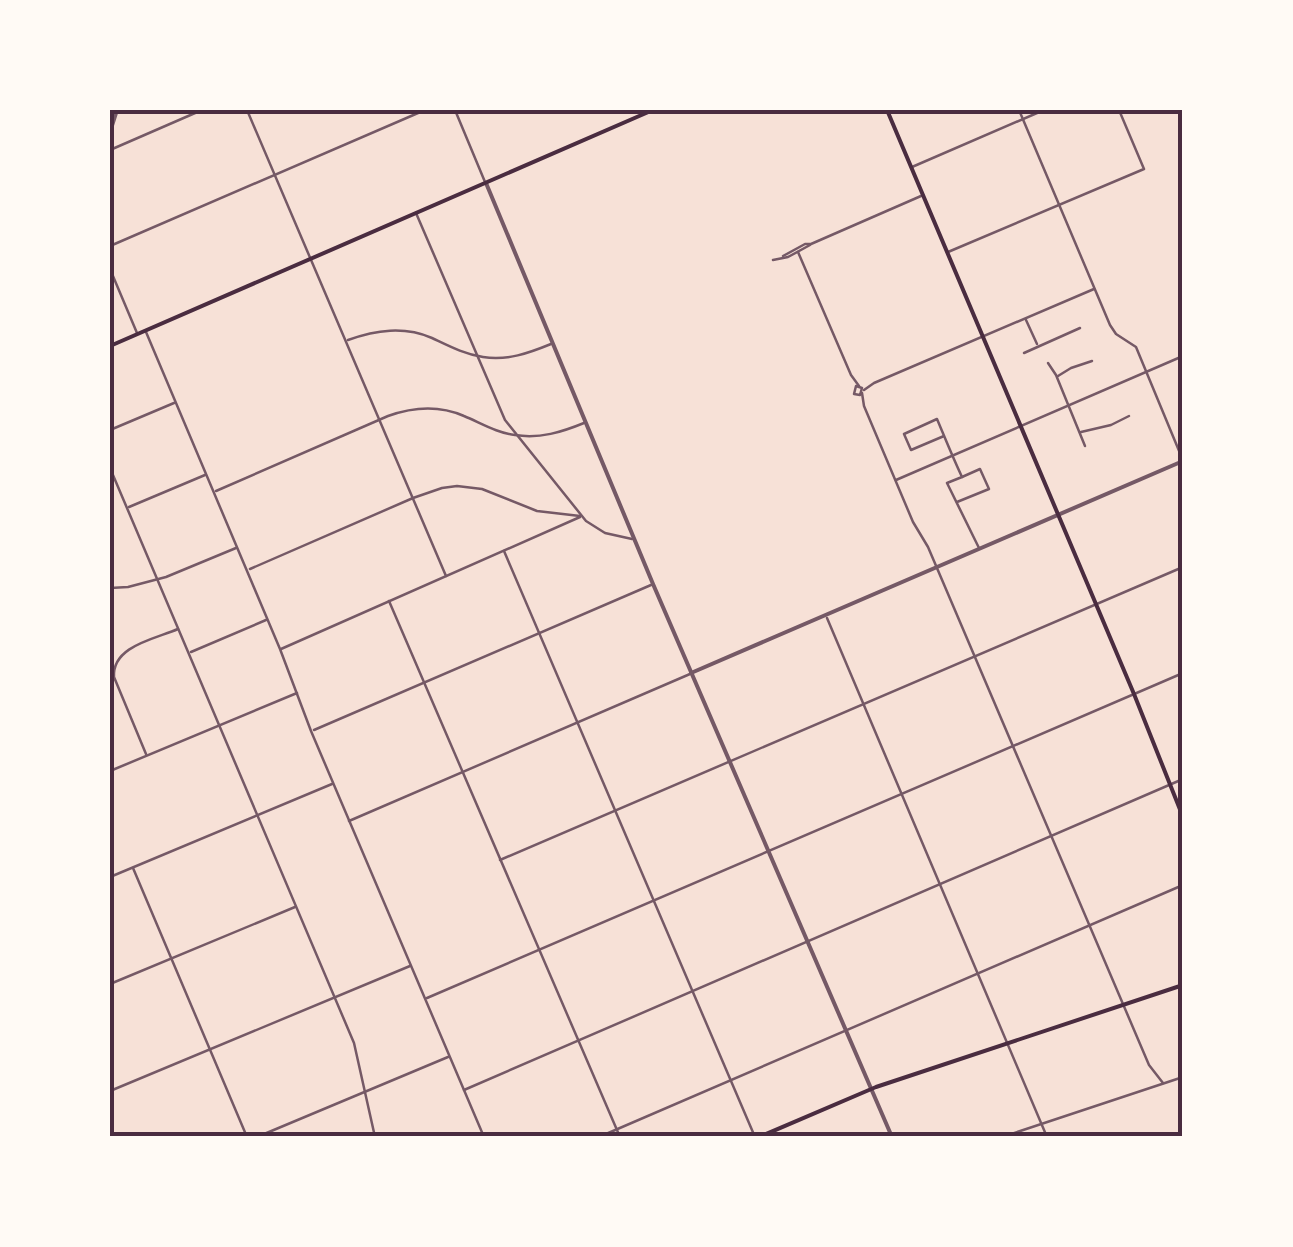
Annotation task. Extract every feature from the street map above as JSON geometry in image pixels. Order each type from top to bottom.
[{"type":"main road","points":[[110,346],[654,110]]},
{"type":"main road","points":[[886,110],[1183,818]]},
{"type":"main road","points":[[757,1137],[871,1088],[1183,985]]},
{"type":"street","points":[[110,132],[117,110]]},
{"type":"street","points":[[110,150],[202,110]]},
{"type":"street","points":[[248,110],[446,576]]},
{"type":"street","points":[[110,246],[425,110]]},
{"type":"street","points":[[455,110],[653,584],[892,1137]]},
{"type":"street","points":[[350,820],[1183,460],[1134,344],[1112,328],[1019,110]]},
{"type":"street","points":[[910,167],[1044,110]]},
{"type":"street","points":[[946,252],[1144,169],[1119,110]]},
{"type":"street","points":[[630,112],[632,119]]},
{"type":"street","points":[[773,260],[922,196]]},
{"type":"street","points":[[416,214],[505,420],[581,516],[605,533],[634,539]]},
{"type":"street","points":[[783,256],[810,244]]},
{"type":"street","points":[[798,252],[851,375],[861,389],[864,406]]},
{"type":"street","points":[[110,270],[138,334]]},
{"type":"street","points":[[854,392],[1094,288]]},
{"type":"street","points":[[1026,318],[1038,346]]},
{"type":"street","points":[[1024,352],[1080,328]]},
{"type":"street","points":[[347,341],[380,331],[404,330],[460,352],[507,358],[552,343]]},
{"type":"street","points":[[145,331],[484,1137]]},
{"type":"street","points":[[896,480],[1183,356]]},
{"type":"street","points":[[1057,377],[1092,361]]},
{"type":"street","points":[[1048,363],[1085,446]]},
{"type":"street","points":[[851,375],[854,392],[927,545],[1150,1069],[1163,1083]]},
{"type":"street","points":[[854,392],[858,396],[861,389]]},
{"type":"street","points":[[110,430],[176,402]]},
{"type":"street","points":[[214,492],[409,410],[439,409],[516,435],[549,434],[586,422]]},
{"type":"street","points":[[1080,433],[1111,426],[1129,416]]},
{"type":"street","points":[[944,436],[911,450],[904,434],[937,419],[962,477]]},
{"type":"street","points":[[110,468],[357,1052],[375,1137]]},
{"type":"street","points":[[955,503],[989,488],[980,469],[947,483],[955,503],[969,525],[979,550]]},
{"type":"street","points":[[127,508],[206,474]]},
{"type":"street","points":[[247,571],[442,488],[470,487],[537,511],[581,516]]},
{"type":"street","points":[[280,649],[581,516]]},
{"type":"street","points":[[110,588],[166,577],[237,547]]},
{"type":"street","points":[[504,550],[757,1137]]},
{"type":"street","points":[[500,860],[1183,567]]},
{"type":"street","points":[[312,731],[653,584]]},
{"type":"street","points":[[389,601],[620,1137]]},
{"type":"street","points":[[826,616],[1046,1137]]},
{"type":"street","points":[[189,653],[268,620]]},
{"type":"street","points":[[147,756],[114,677],[114,666],[122,653],[178,628]]},
{"type":"street","points":[[426,999],[1183,672]]},
{"type":"street","points":[[110,771],[297,693]]},
{"type":"street","points":[[464,1090],[1183,779]]},
{"type":"street","points":[[110,877],[334,784]]},
{"type":"street","points":[[132,868],[246,1137]]},
{"type":"street","points":[[599,1137],[1183,885]]},
{"type":"street","points":[[110,984],[296,906]]},
{"type":"street","points":[[110,1091],[412,966]]},
{"type":"street","points":[[257,1137],[450,1056]]},
{"type":"street","points":[[1002,1137],[1182,1078]]}]
